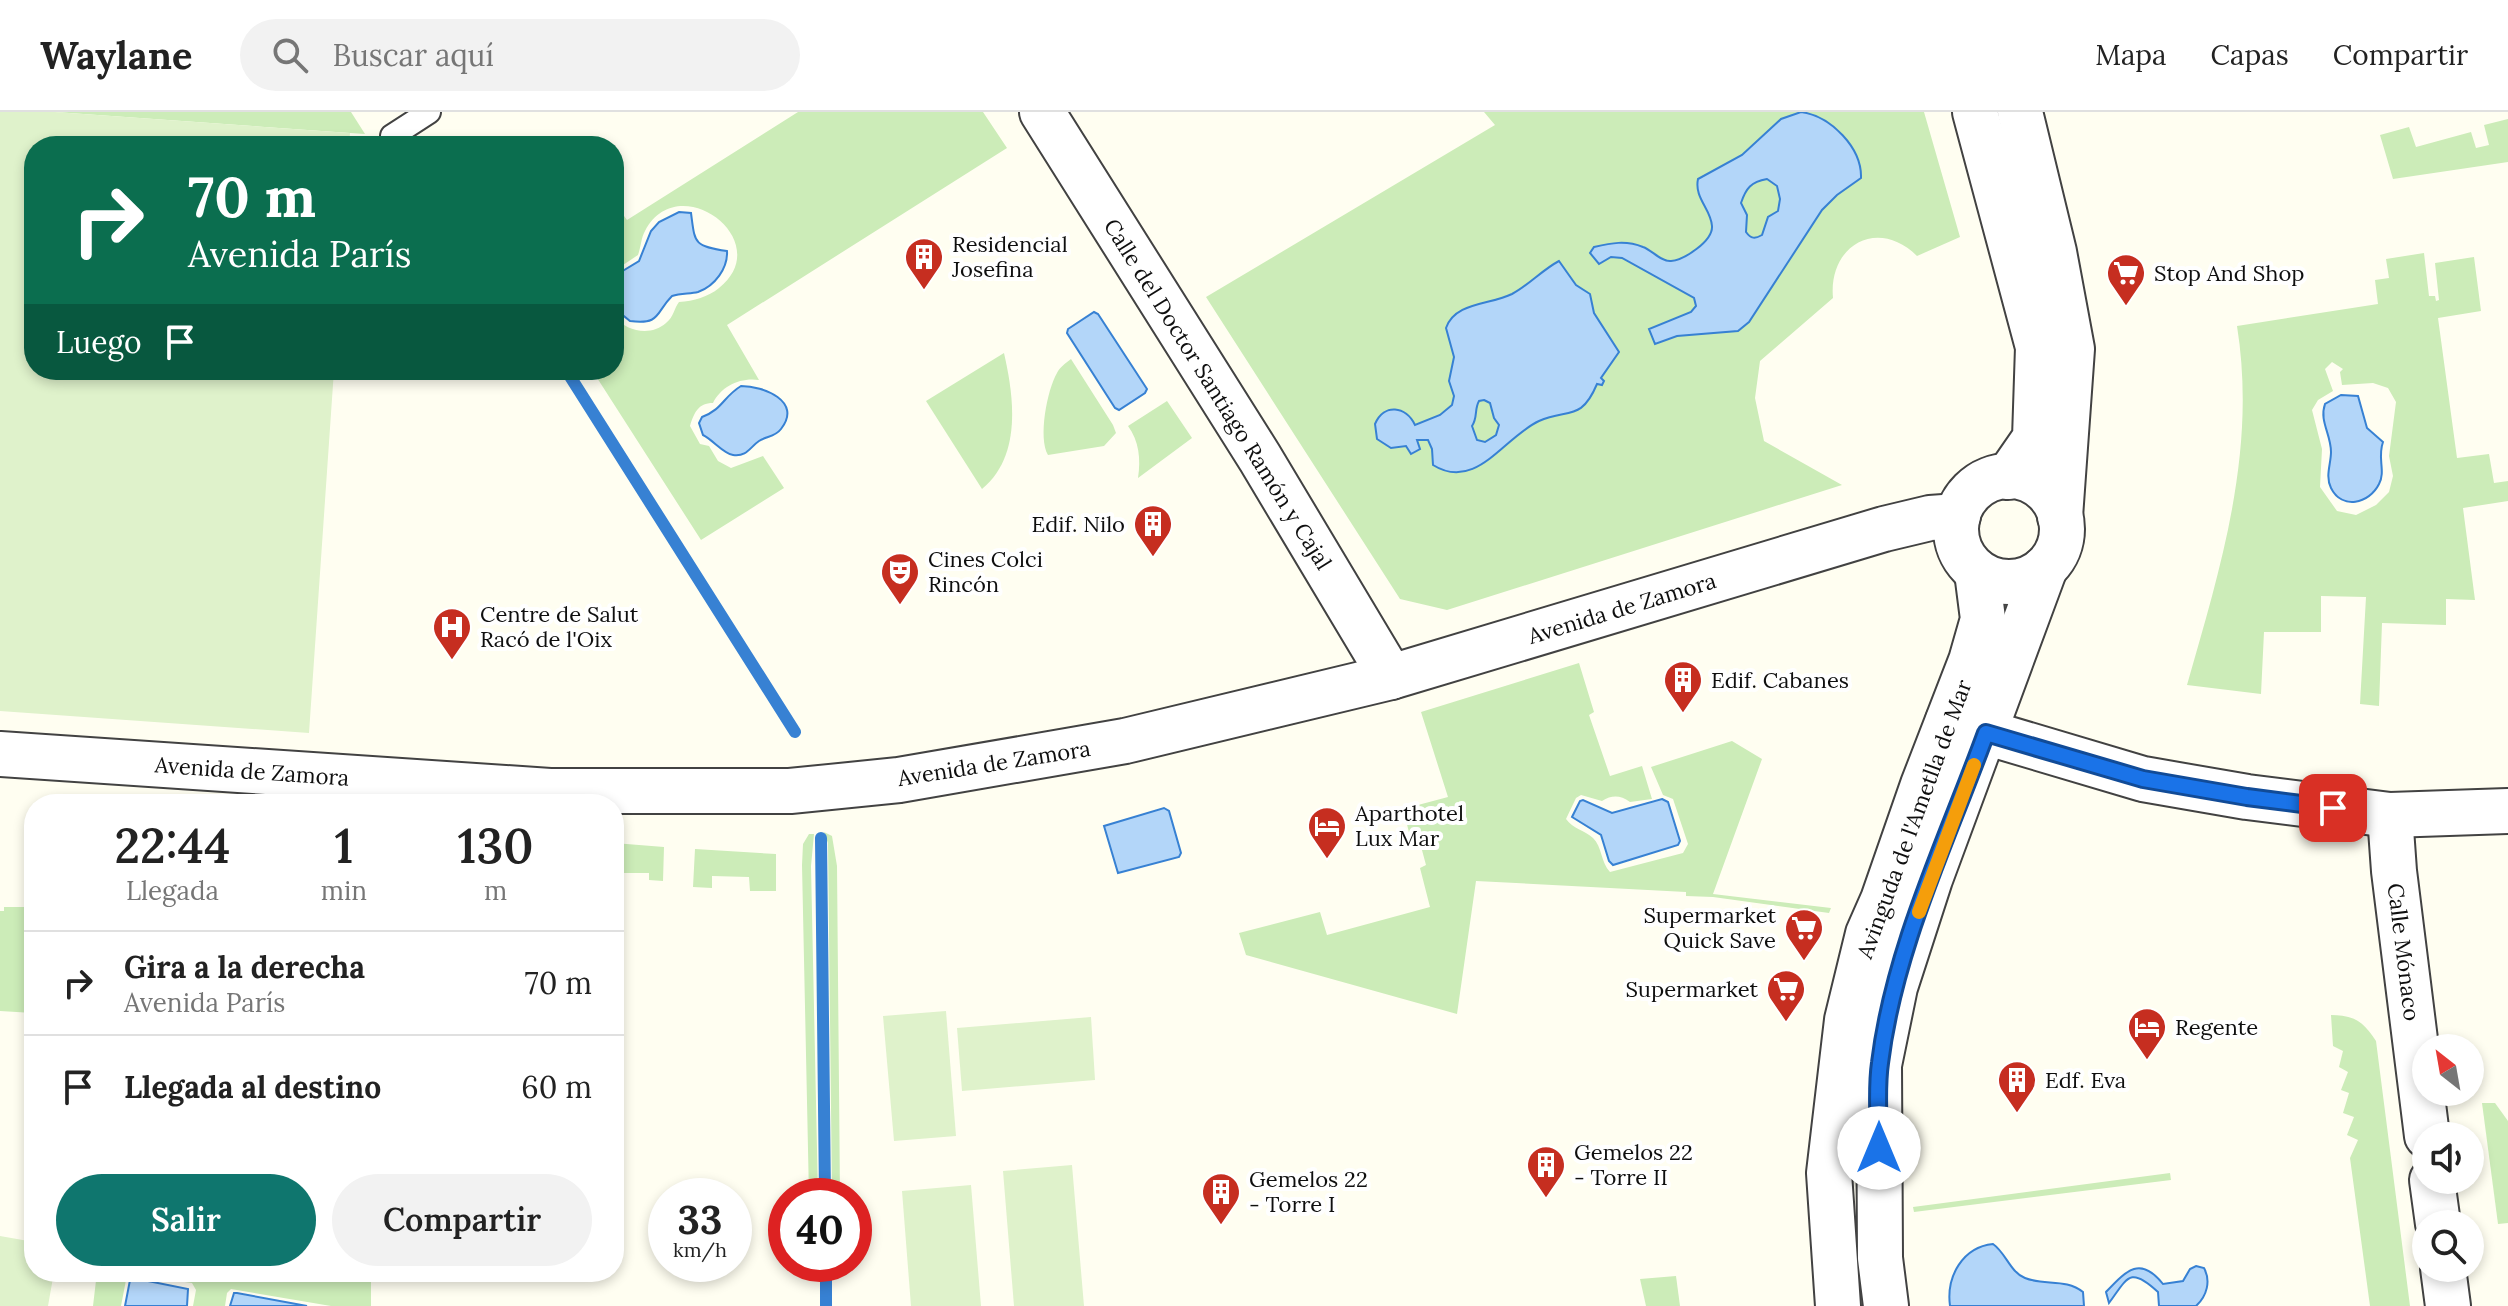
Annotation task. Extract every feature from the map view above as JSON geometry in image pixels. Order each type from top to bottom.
[{"type":"street","name":"Calle del Doctor Santiago Ramón y Cajal","points":[[1042,112],[1252,445],[1391,677]]},
{"type":"street","points":[[1975,112],[2038,347],[2035,438],[2008,477]]},
{"type":"street","points":[[2020,112],[2054,252],[2072,349],[2061,536],[2057,553],[2045,568],[2030,578],[2012,582],[1994,580],[1977,572],[1958,546],[1958,516],[1966,499],[1977,487],[1992,479],[2024,478],[2041,487],[2053,500],[2060,517]]},
{"type":"street","name":"Avenida de Zamora","points":[[0,754],[550,791],[790,791],[899,780],[1125,741],[1391,677],[1884,529],[1930,518],[1958,516]]},
{"type":"street","name":"Avinguda de l'Ametlla de Mar","points":[[1838,1306],[1829,1173],[1847,1020],[1868,934],[1923,785],[1967,727],[2045,568]]},
{"type":"street","name":"Avinguda de l'Ametlla de Mar","points":[[1886,1306],[1880,1258],[1879,1065],[1895,987],[1930,879],[1967,727],[1971,661],[1983,619],[1977,572]]},
{"type":"street","points":[[1967,727],[2143,779],[2247,797],[2390,815],[2508,811]]},
{"type":"street","name":"Calle Mónaco","points":[[2390,815],[2394,871],[2425,1122]]},
{"type":"street","points":[[2445,1282],[2448,1306]]},
{"type":"lane","points":[[392,136],[429,112]]},
{"type":"green space","points":[[0,112],[55,112],[350,133],[350,136],[24,136],[24,380],[333,380],[309,733],[0,711]]},
{"type":"green space","points":[[55,112],[351,112],[365,134],[350,133]]},
{"type":"green space","points":[[798,112],[983,112],[1007,148],[727,325],[759,380],[745,380],[726,387],[713,403],[697,410],[690,426],[700,444],[709,446],[718,461],[731,468],[763,456],[784,488],[701,540],[598,380],[624,380],[624,325],[632,329],[653,330],[671,318],[679,302],[710,294],[734,269],[737,250],[730,232],[716,218],[698,209],[679,206],[660,213],[645,231],[638,255],[624,264],[624,216],[627,220]]},
{"type":"green space","points":[[1484,112],[1924,112],[1960,237],[1917,256],[1902,244],[1887,239],[1872,238],[1858,242],[1847,251],[1839,264],[1833,298],[1760,361],[1755,398],[1764,441],[1842,485],[1447,610],[1400,599],[1206,297],[1495,125]]},
{"type":"green space","points":[[2508,119],[2508,162],[2393,179],[2380,135],[2409,127],[2416,147],[2471,132],[2476,148],[2489,145],[2484,125]]},
{"type":"green space","points":[[2424,253],[2429,296],[2435,296],[2436,301],[2439,300],[2435,263],[2474,257],[2481,311],[2438,318],[2457,458],[2489,454],[2494,483],[2508,481],[2508,501],[2463,508],[2475,600],[2446,599],[2446,625],[2382,623],[2379,706],[2360,704],[2366,597],[2321,596],[2321,632],[2264,632],[2261,694],[2187,685],[2223,552],[2239,463],[2242,372],[2237,326],[2378,304],[2375,280],[2389,278],[2386,259]],"holes":[[[2332,362],[2343,369],[2340,372],[2342,385],[2373,383],[2388,388],[2396,402],[2389,456],[2393,476],[2389,492],[2376,505],[2356,515],[2337,511],[2320,487],[2322,449],[2312,410],[2318,400],[2333,391],[2325,369]]]},
{"type":"green space","points":[[1004,353],[1012,425],[1004,460],[982,489],[926,401]]},
{"type":"green space","points":[[1071,359],[1116,433],[1104,446],[1048,455],[1044,437],[1047,402],[1057,373]]},
{"type":"green space","points":[[1167,401],[1192,438],[1138,478],[1138,450],[1128,426]]},
{"type":"green space","points":[[1579,663],[1594,712],[1589,715],[1610,776],[1642,766],[1652,799],[1630,802],[1616,797],[1602,801],[1581,795],[1576,798],[1566,819],[1596,841],[1610,872],[1683,853],[1688,844],[1673,799],[1663,795],[1651,767],[1732,741],[1762,759],[1713,894],[1831,908],[1829,913],[1686,896],[1686,892],[1476,881],[1457,1014],[1246,955],[1239,933],[1320,912],[1327,935],[1430,907],[1420,868],[1426,865],[1419,839],[1411,840],[1403,809],[1448,797],[1421,712]]},
{"type":"green space","points":[[824,832],[832,836],[837,866],[840,1178],[832,1178],[828,843]]},
{"type":"green space","points":[[809,834],[814,834],[811,866],[818,1178],[809,1178],[803,844]]},
{"type":"green space","points":[[624,844],[664,847],[663,881],[649,880],[649,873],[624,873]]},
{"type":"green space","points":[[695,849],[776,854],[776,891],[750,891],[749,877],[712,876],[712,888],[693,887]]},
{"type":"green space","points":[[4,907],[24,907],[24,1012],[0,1011],[0,911],[4,911]]},
{"type":"green space","points":[[946,1011],[956,1136],[894,1141],[883,1016]]},
{"type":"green space","points":[[2331,1015],[2358,1021],[2376,1041],[2410,1306],[2370,1306],[2350,1158],[2358,1140],[2347,1135],[2354,1117],[2343,1113],[2349,1093],[2341,1090],[2348,1072],[2339,1067],[2343,1051],[2333,1046]]},
{"type":"green space","points":[[1091,1017],[1095,1080],[962,1091],[957,1028]]},
{"type":"green space","points":[[2484,1103],[2495,1103],[2508,1121],[2508,1223],[2498,1224]]},
{"type":"green space","points":[[1072,1165],[1084,1306],[1014,1306],[1003,1171]]},
{"type":"green space","points":[[2170,1173],[2171,1180],[1914,1212],[1913,1207]]},
{"type":"green space","points":[[971,1185],[981,1306],[911,1306],[902,1191]]},
{"type":"green space","points":[[0,1236],[24,1240],[24,1282],[52,1282],[48,1306],[0,1306]]},
{"type":"green space","points":[[1676,1276],[1680,1306],[1646,1306],[1640,1279]]},
{"type":"green space","points":[[96,1282],[126,1282],[121,1306],[93,1306]]},
{"type":"green space","points":[[185,1282],[371,1282],[371,1306],[331,1306],[231,1289],[227,1293],[225,1306],[193,1306],[196,1290],[192,1283]]},
{"type":"water","points":[[1801,112],[1833,127],[1850,145],[1860,167],[1861,178],[1822,210],[1749,322],[1738,331],[1677,336],[1655,344],[1649,329],[1691,312],[1696,306],[1694,298],[1622,258],[1611,257],[1599,264],[1590,253],[1594,247],[1625,243],[1643,247],[1671,261],[1697,249],[1708,238],[1712,226],[1698,192],[1698,179],[1742,155],[1781,119]],"holes":[[[1767,179],[1777,186],[1780,199],[1778,211],[1768,217],[1762,235],[1751,237],[1746,232],[1747,215],[1741,203],[1745,193],[1753,184]]]},
{"type":"water","points":[[679,212],[691,213],[698,241],[702,245],[727,251],[727,257],[723,270],[704,289],[672,296],[652,319],[630,321],[624,316],[624,270],[639,261],[651,231],[659,222]]},
{"type":"water","points":[[1559,261],[1576,285],[1590,294],[1594,313],[1619,352],[1601,378],[1604,381],[1602,385],[1597,384],[1585,404],[1573,412],[1539,421],[1489,459],[1463,472],[1448,472],[1433,465],[1428,440],[1417,440],[1420,449],[1411,454],[1406,446],[1391,448],[1377,439],[1375,424],[1389,410],[1401,411],[1415,425],[1440,415],[1452,405],[1454,396],[1449,381],[1454,357],[1446,328],[1457,313],[1512,294]],"holes":[[[1479,401],[1490,403],[1499,425],[1496,435],[1485,442],[1477,440],[1472,426]]]},
{"type":"water","points":[[1094,312],[1147,389],[1119,410],[1067,333],[1068,329]]},
{"type":"water","points":[[741,386],[760,389],[778,397],[787,410],[786,419],[776,434],[759,441],[745,453],[733,455],[703,435],[699,423],[702,417]]},
{"type":"water","points":[[2341,395],[2358,396],[2367,428],[2383,442],[2379,484],[2369,496],[2355,502],[2348,502],[2336,495],[2328,479],[2331,452],[2324,410],[2325,404]]},
{"type":"water","points":[[1662,799],[1668,802],[1680,841],[1678,845],[1613,865],[1601,835],[1572,817],[1583,800],[1612,813]]},
{"type":"water","points":[[1164,808],[1169,811],[1181,853],[1179,857],[1118,873],[1104,826]]},
{"type":"water","points":[[1993,1244],[2025,1278],[2069,1285],[2083,1292],[2084,1306],[1950,1306],[1951,1284],[1959,1265],[1973,1251]]},
{"type":"water","points":[[2196,1266],[2204,1268],[2207,1283],[2205,1293],[2196,1306],[2159,1306],[2158,1292],[2135,1277],[2125,1281],[2109,1303],[2106,1292],[2133,1269],[2147,1270],[2163,1284],[2183,1281],[2190,1269]]},
{"type":"water","points":[[130,1282],[153,1282],[188,1289],[187,1306],[125,1306]]},
{"type":"water","points":[[234,1293],[237,1293],[307,1306],[230,1306]]},
{"type":"waterway","points":[[572,380],[795,732]]},
{"type":"waterway","points":[[821,838],[825,1178]]},
{"type":"waterway","points":[[826,1282],[826,1306]]},
{"type":"slow traffic","points":[[1919,912],[1974,765]]},
{"type":"place","name":"Residencial Josefina","points":[[924,291]]},
{"type":"place","name":"Stop And Shop","points":[[2126,307]]},
{"type":"place","name":"Edif. Nilo","points":[[1153,558]]},
{"type":"place","name":"Cines Colci Rincón","points":[[900,606]]},
{"type":"place","name":"Centre de Salut Racó de l'Oix","points":[[452,661]]},
{"type":"place","name":"Edif. Cabanes","points":[[1683,714]]},
{"type":"place","name":"Aparthotel Lux Mar","points":[[1327,860]]},
{"type":"place","name":"Supermarket Quick Save","points":[[1804,962]]},
{"type":"place","name":"Supermarket","points":[[1786,1023]]},
{"type":"place","name":"Regente","points":[[2147,1061]]},
{"type":"place","name":"Edf. Eva","points":[[2017,1114]]},
{"type":"place","name":"Gemelos 22 - Torre II","points":[[1546,1199]]},
{"type":"place","name":"Gemelos 22 - Torre I","points":[[1221,1226]]},
{"type":"route","points":[[1879,1148],[1879,1065],[1895,987],[1930,879],[1986,733],[2143,779],[2333,808]]}]
